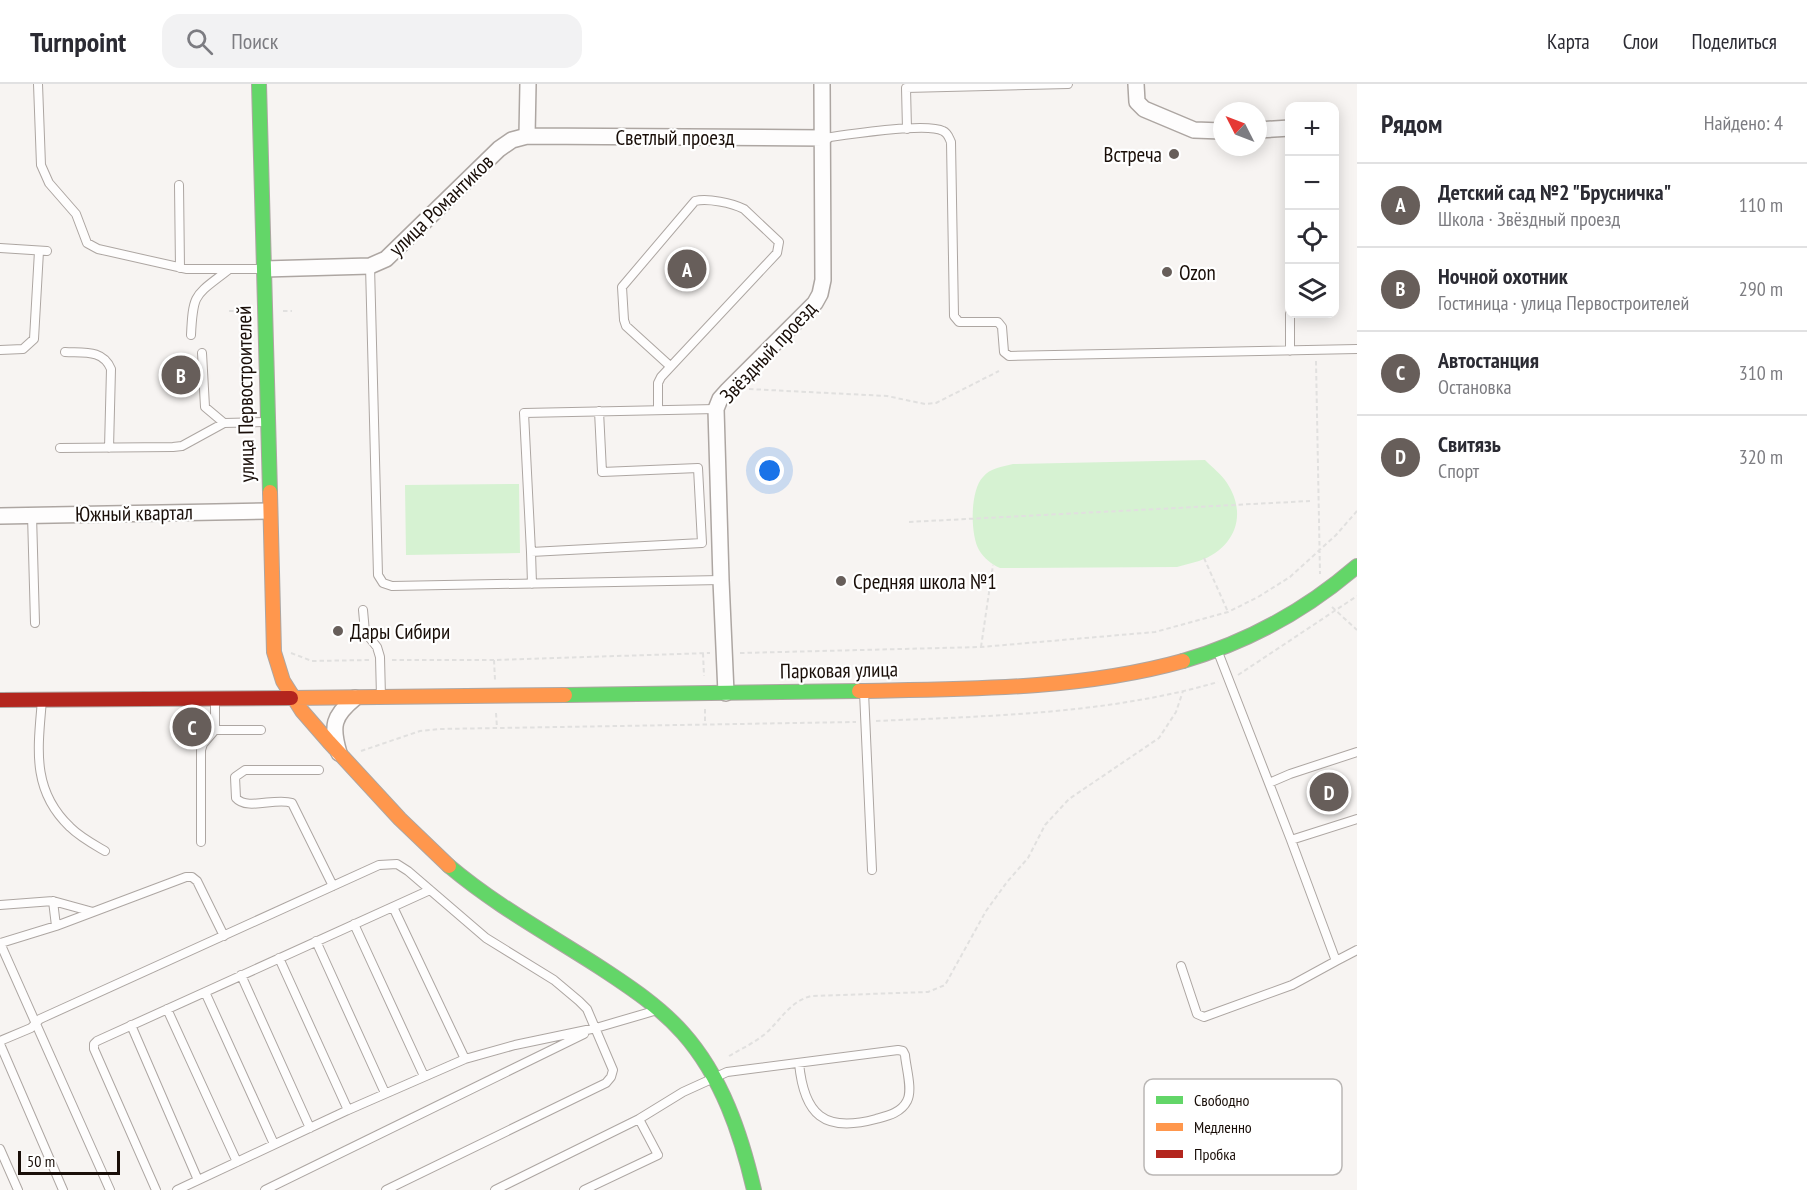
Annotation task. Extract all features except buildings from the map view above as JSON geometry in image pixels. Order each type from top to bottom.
[{"type":"street","name":"улица Первостроителей","points":[[259,84],[274,652],[281,678],[293,699],[339,753],[426,847],[457,874],[612,975],[658,1010],[693,1045],[713,1077],[736,1127],[754,1190]]},
{"type":"street","points":[[527,136],[528,84]]},
{"type":"street","name":"Звёздный проезд","points":[[726,693],[716,409],[720,399],[728,390],[815,303],[820,294],[823,280],[822,84]]},
{"type":"street","points":[[1137,84],[1137,102],[1144,109],[1194,130],[1213,131]]},
{"type":"street","points":[[1267,129],[1285,128]]},
{"type":"street","name":"улица Романтиков","points":[[264,269],[370,266],[386,259],[499,148],[512,140],[527,136]]},
{"type":"street","name":"Светлый проезд","points":[[527,136],[824,138]]},
{"type":"street","name":"Южный квартал","points":[[0,516],[269,511]]},
{"type":"street","name":"Парковая улица","points":[[0,700],[293,699],[864,691],[1057,682],[1128,673],[1217,650],[1273,625],[1325,592],[1357,566]]},
{"type":"street","points":[[339,753],[334,739],[334,726],[338,715],[355,698]]},
{"type":"lane","points":[[38,84],[41,165],[50,183],[76,214],[87,243],[98,249],[180,268],[264,269]]},
{"type":"lane","points":[[907,129],[906,88],[1068,84]]},
{"type":"lane","points":[[824,138],[935,128],[948,135],[951,142],[954,316],[959,322],[998,322],[1002,327],[1004,352],[1010,356],[1357,349]]},
{"type":"lane","points":[[179,185],[180,268]]},
{"type":"lane","points":[[658,410],[658,383],[661,377],[777,253],[779,242],[738,206],[695,201],[622,287],[626,326],[670,366]]},
{"type":"lane","points":[[0,248],[43,251],[34,339],[23,350],[0,350]]},
{"type":"lane","points":[[370,266],[378,574],[383,583],[392,586],[721,580]]},
{"type":"lane","points":[[191,335],[192,305],[196,296],[228,270]]},
{"type":"lane","points":[[1290,318],[1290,351]]},
{"type":"lane","points":[[65,352],[97,353],[111,369],[109,448]]},
{"type":"lane","points":[[202,353],[205,407],[224,423]]},
{"type":"lane","points":[[532,584],[524,413],[716,409]]},
{"type":"lane","points":[[531,552],[702,543],[698,468],[602,472],[599,411]]},
{"type":"lane","points":[[60,448],[182,446],[224,423],[267,422]]},
{"type":"lane","points":[[32,515],[35,623]]},
{"type":"lane","points":[[363,610],[365,632],[377,647],[380,660],[381,698]]},
{"type":"lane","points":[[1217,650],[1336,961]]},
{"type":"lane","points":[[864,691],[872,870]]},
{"type":"lane","points":[[201,842],[201,750],[203,744],[215,730],[214,698]]},
{"type":"lane","points":[[42,700],[38,763],[42,784],[64,821],[77,833],[105,851]]},
{"type":"lane","points":[[215,730],[261,730]]},
{"type":"lane","points":[[1269,783],[1357,752]]},
{"type":"lane","points":[[319,770],[245,770],[235,777],[236,798],[245,804],[286,801],[292,803],[333,886]]},
{"type":"lane","points":[[1291,840],[1357,819]]},
{"type":"lane","points":[[63,1190],[0,1042],[31,1028],[40,1019],[387,863],[397,864],[486,938],[568,990],[587,1010],[614,1070],[606,1083],[386,1190]]},
{"type":"lane","points":[[110,1190],[1,943],[56,926],[186,877],[192,877],[197,881],[224,936]]},
{"type":"lane","points":[[156,1190],[93,1049],[94,1044],[131,1025],[430,890]]},
{"type":"lane","points":[[0,905],[53,901],[93,912]]},
{"type":"lane","points":[[53,901],[56,926]]},
{"type":"lane","points":[[393,907],[465,1059]]},
{"type":"lane","points":[[354,924],[424,1076]]},
{"type":"lane","points":[[316,942],[385,1093]]},
{"type":"lane","points":[[1181,966],[1197,1014],[1204,1017],[1292,985],[1357,950]]},
{"type":"lane","points":[[279,958],[348,1110]]},
{"type":"lane","points":[[241,975],[310,1128]]},
{"type":"lane","points":[[205,992],[274,1144]]},
{"type":"lane","points":[[167,1009],[237,1162]]},
{"type":"lane","points":[[177,1190],[385,1093],[465,1059],[515,1045],[596,1028],[658,1010]]},
{"type":"lane","points":[[131,1025],[198,1180]]},
{"type":"lane","points":[[265,1190],[596,1028]]},
{"type":"lane","points":[[495,1190],[639,1119],[713,1077],[745,1068],[898,1050],[904,1055],[908,1100],[897,1112],[888,1116],[852,1124],[832,1123],[818,1114],[804,1094],[799,1063]]},
{"type":"lane","points":[[584,1190],[658,1155],[639,1119]]},
{"type":"lane","points":[[0,1149],[18,1190]]},
{"type":"path","points":[[1316,361],[1320,576],[1329,605],[1357,630]]},
{"type":"path","points":[[749,389],[887,396],[936,404],[999,371]]},
{"type":"path","points":[[909,522],[1310,501]]},
{"type":"path","points":[[289,652],[312,662],[494,660],[981,647],[1155,632],[1228,612],[1258,597],[1290,577],[1319,551],[1357,511]]},
{"type":"path","points":[[1204,558],[1228,612]]},
{"type":"path","points":[[981,647],[993,565]]},
{"type":"path","points":[[729,1056],[758,1040],[768,1032],[783,1013],[802,998],[928,992],[945,985],[987,911],[1006,882],[1028,858],[1045,825],[1069,799],[1159,738],[1176,712],[1183,691]]},
{"type":"green space","points":[[1205,460],[1227,483],[1237,507],[1237,518],[1229,539],[1222,548],[1199,561],[1177,567],[1000,568],[985,558],[976,543],[973,512],[976,492],[983,477],[996,468],[1013,464]]},
{"type":"green space","points":[[519,484],[520,553],[406,555],[405,485]]},
{"type":"traffic: fast","points":[[259,84],[270,492]]},
{"type":"traffic: fast","points":[[1183,661],[1230,644],[1275,623],[1317,597],[1357,566]]},
{"type":"traffic: fast","points":[[565,695],[859,691]]},
{"type":"traffic: fast","points":[[449,866],[504,907],[634,990],[655,1006],[683,1033],[697,1050],[719,1087],[736,1127],[754,1190]]},
{"type":"traffic: slow","points":[[270,492],[274,652],[283,681],[302,711],[329,742],[400,819],[449,866]]},
{"type":"traffic: slow","points":[[859,691],[1063,683],[1144,671],[1183,661]]},
{"type":"traffic: slow","points":[[291,698],[565,695]]},
{"type":"traffic: jam","points":[[0,700],[291,698]]},
{"type":"place","name":"Встреча","points":[[1174,154]]},
{"type":"place","name":"Детский сад №2 \"Брусничка\"","points":[[687,269]]},
{"type":"place","name":"Ozon","points":[[1167,272]]},
{"type":"place","name":"Ночной охотник","points":[[181,375]]},
{"type":"place","name":"Средняя школа №1","points":[[841,581]]},
{"type":"place","name":"Дары Сибири","points":[[338,631]]},
{"type":"place","name":"Автостанция","points":[[192,727]]},
{"type":"place","name":"Свитязь","points":[[1329,792]]}]
